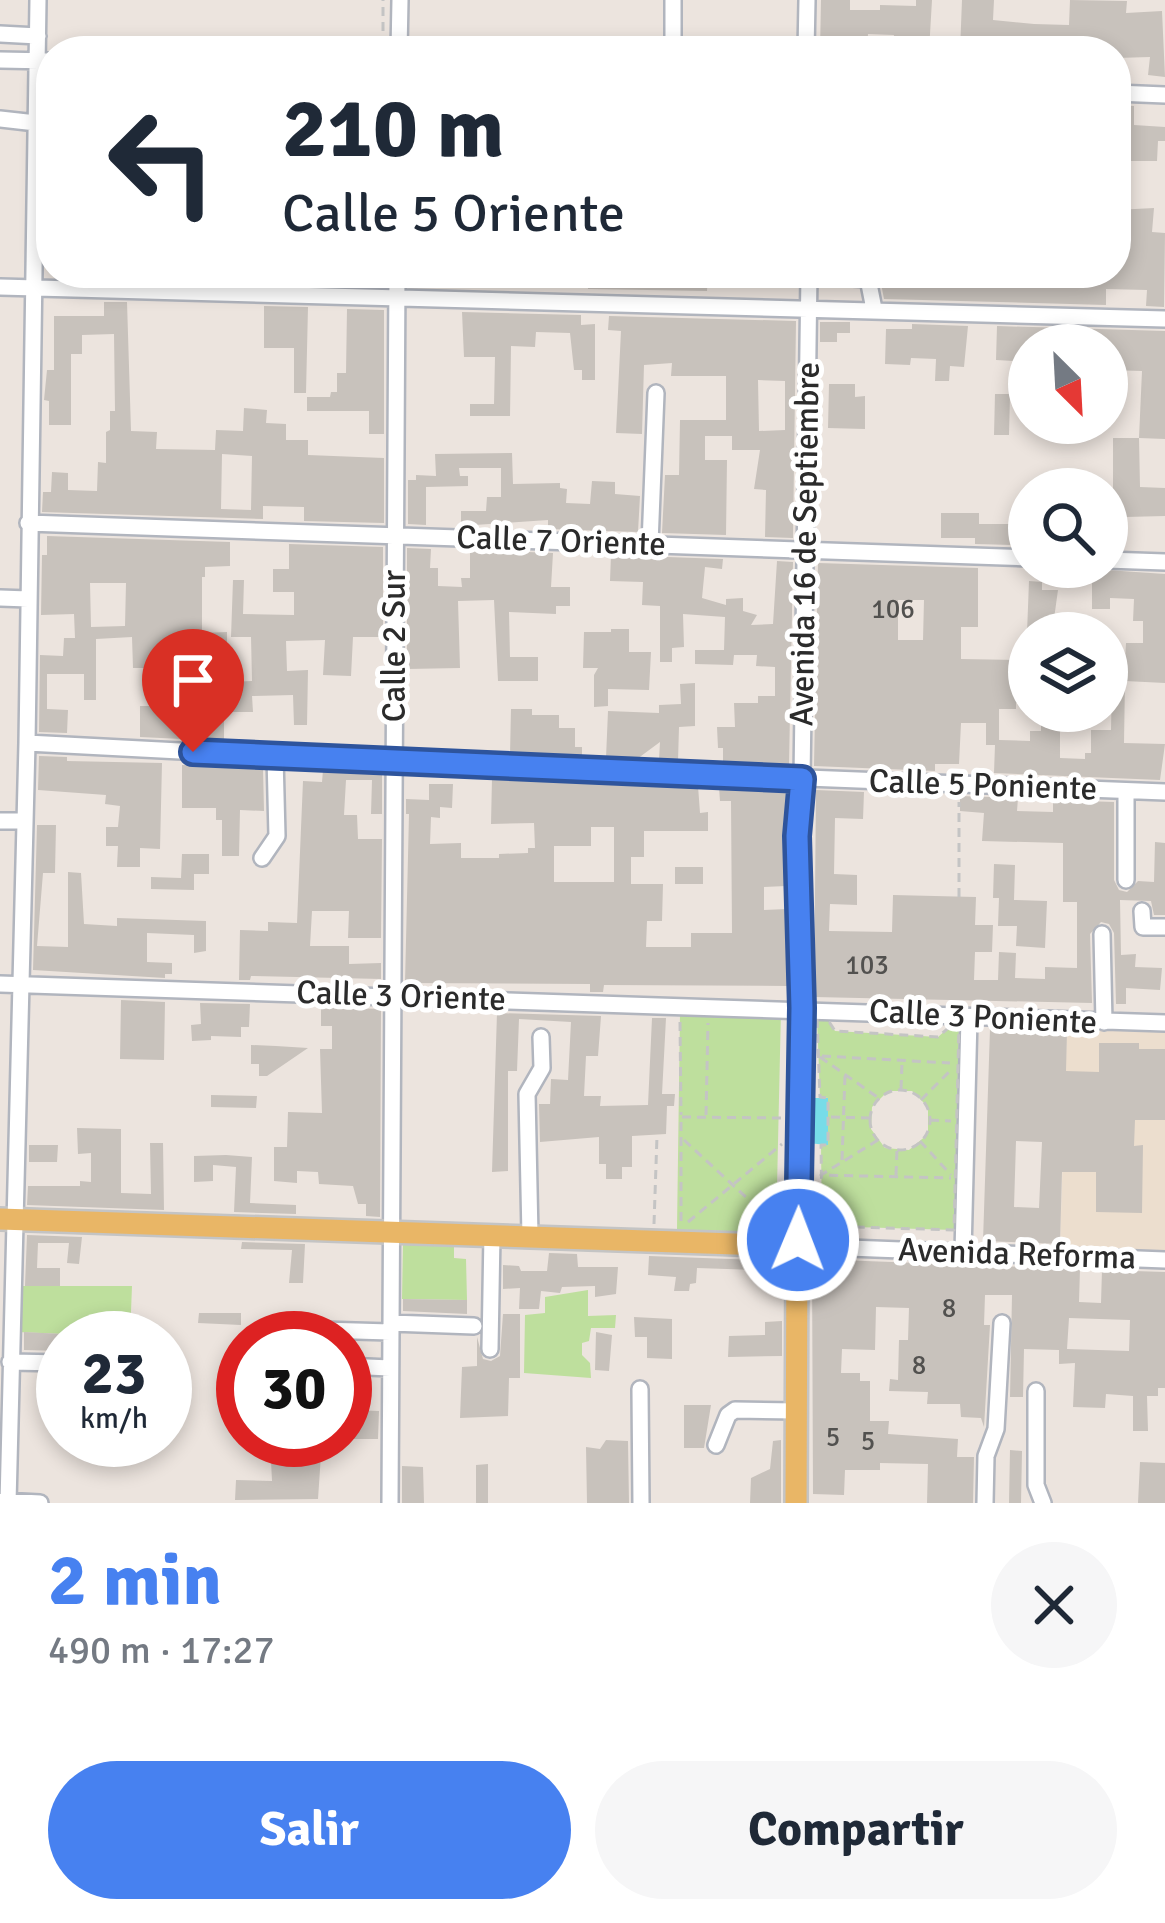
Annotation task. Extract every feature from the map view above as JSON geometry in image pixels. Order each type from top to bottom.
[{"type":"main road","points":[[6,1220],[797,1246],[796,1503]]},
{"type":"street","points":[[0,34],[38,36],[38,0]]},
{"type":"street","points":[[399,36],[400,0]]},
{"type":"street","points":[[673,0],[674,36]]},
{"type":"street","points":[[807,36],[808,0]]},
{"type":"street","points":[[0,60],[36,61]]},
{"type":"street","points":[[1131,94],[1165,95]]},
{"type":"street","points":[[0,119],[36,123],[25,821],[6,1220],[10,1362],[5,1502],[40,1503]]},
{"type":"street","points":[[0,287],[1165,319]]},
{"type":"street","name":"Calle 2 Sur","points":[[390,1503],[397,288]]},
{"type":"street","name":"Avenida 16 de Septiembre","points":[[797,1246],[802,1008],[797,836],[813,288]]},
{"type":"street","points":[[870,288],[874,309]]},
{"type":"street","points":[[650,544],[656,393]]},
{"type":"street","name":"Calle 7 Oriente","points":[[28,523],[1008,557]]},
{"type":"street","points":[[1128,561],[1165,562]]},
{"type":"street","points":[[0,598],[28,599]]},
{"type":"street","name":"Calle 5 Poniente","points":[[27,743],[1165,792]]},
{"type":"street","points":[[262,858],[277,836],[275,756]]},
{"type":"street","points":[[1126,791],[1126,880]]},
{"type":"street","points":[[0,821],[25,821]]},
{"type":"street","points":[[1142,911],[1143,927],[1165,927]]},
{"type":"street","points":[[1102,934],[1104,1022]]},
{"type":"street","name":"Calle 3 Oriente","points":[[0,984],[802,1008]]},
{"type":"street","name":"Calle 3 Poniente","points":[[802,1008],[1165,1023]]},
{"type":"street","points":[[963,1252],[968,1018]]},
{"type":"street","points":[[530,1236],[526,1094],[542,1068],[542,1037]]},
{"type":"street","points":[[490,1349],[492,1234]]},
{"type":"street","name":"Avenida Reforma","points":[[797,1246],[1165,1260]]},
{"type":"street","points":[[985,1503],[1002,1323]]},
{"type":"street","points":[[372,1328],[474,1326]]},
{"type":"street","points":[[10,1362],[36,1362]]},
{"type":"street","points":[[372,1367],[390,1368]]},
{"type":"street","points":[[640,1389],[640,1503]]},
{"type":"street","points":[[1036,1391],[1036,1486],[1043,1503]]},
{"type":"street","points":[[716,1445],[728,1415],[735,1410],[796,1411]]},
{"type":"path","points":[[383,0],[383,34]]},
{"type":"path","points":[[959,782],[959,897]]},
{"type":"path","points":[[680,1005],[681,1228],[784,1143]]},
{"type":"path","points":[[706,1117],[709,1006]]},
{"type":"path","points":[[818,1017],[826,1017],[835,1031],[917,1036],[938,1037],[959,1024],[954,1230],[822,1226],[821,1145],[828,1145],[828,1098],[820,1097],[818,1056],[818,1017]]},
{"type":"path","points":[[818,1056],[958,1063]]},
{"type":"path","points":[[818,1056],[880,1099]]},
{"type":"path","points":[[901,1091],[902,1060]]},
{"type":"path","points":[[921,1100],[958,1063]]},
{"type":"path","points":[[842,1162],[845,1075]]},
{"type":"path","points":[[888,1090],[912,1091],[928,1107],[928,1134],[909,1150],[884,1149],[871,1130],[872,1107],[880,1099],[888,1090]]},
{"type":"path","points":[[680,1117],[783,1118]]},
{"type":"path","points":[[828,1117],[872,1118]]},
{"type":"path","points":[[928,1120],[956,1121]]},
{"type":"path","points":[[654,1235],[657,1136]]},
{"type":"path","points":[[681,1137],[775,1224]]},
{"type":"path","points":[[821,1174],[878,1140]]},
{"type":"path","points":[[920,1141],[955,1179]]},
{"type":"path","points":[[896,1149],[896,1177]]},
{"type":"path","points":[[821,1174],[955,1179]]},
{"type":"shaded area","points":[[1067,1027],[1165,1030],[1165,1252],[1060,1246]]},
{"type":"green space","points":[[781,1009],[776,1232],[677,1230],[680,1013]]},
{"type":"green space","points":[[817,1017],[826,1017],[835,1031],[938,1037],[959,1024],[954,1230],[822,1226],[821,1145],[827,1144],[828,1098],[820,1097]],"holes":[[[888,1091],[912,1091],[928,1107],[928,1134],[909,1150],[885,1148],[871,1129],[872,1107]]]},
{"type":"green space","points":[[403,1243],[454,1245],[454,1258],[466,1259],[467,1300],[402,1299]]},
{"type":"green space","points":[[21,1286],[132,1286],[131,1311],[36,1311],[36,1333],[18,1332]]},
{"type":"green space","points":[[588,1290],[588,1316],[616,1315],[615,1328],[591,1328],[589,1341],[582,1343],[591,1378],[524,1373],[525,1315],[545,1313],[545,1297]]},
{"type":"water","points":[[807,1098],[828,1098],[828,1145],[807,1143]]},
{"type":"building","points":[[821,0],[850,0],[850,10],[880,10],[880,5],[916,6],[916,0],[932,0],[930,36],[820,36]]},
{"type":"building","points":[[962,0],[994,0],[993,20],[1069,25],[1070,0],[1127,1],[1126,13],[1162,11],[1165,77],[1148,75],[1150,57],[1131,58],[1131,36],[961,36]]},
{"type":"building","points":[[1131,106],[1134,125],[1165,127],[1165,141],[1158,141],[1157,161],[1131,161]]},
{"type":"building","points":[[1154,208],[1152,232],[1165,233],[1164,307],[1146,306],[1147,290],[1106,289],[1106,305],[884,299],[882,288],[1131,288],[1131,209]]},
{"type":"building","points":[[588,288],[707,288],[707,291]]},
{"type":"building","points":[[104,302],[127,302],[131,431],[157,432],[156,449],[215,450],[216,430],[243,431],[244,408],[267,410],[266,423],[286,424],[286,440],[308,440],[308,455],[384,458],[384,523],[304,521],[304,507],[263,506],[263,519],[42,512],[43,492],[51,492],[52,472],[68,473],[68,490],[97,491],[98,462],[106,463],[106,432],[110,411],[115,411],[114,334],[82,335],[82,354],[71,354],[71,425],[49,425],[49,401],[44,400],[47,370],[54,370],[54,316],[104,316]],"holes":[[[222,454],[252,456],[251,510],[221,509]]]},
{"type":"building","points":[[264,306],[308,307],[306,393],[294,393],[294,348],[264,348]]},
{"type":"building","points":[[347,309],[384,310],[384,434],[369,434],[369,411],[307,411],[307,397],[330,397],[337,392],[337,373],[346,373]]},
{"type":"building","points":[[462,312],[581,315],[581,325],[595,324],[595,380],[582,380],[582,370],[574,370],[570,333],[536,332],[535,347],[511,346],[510,416],[470,416],[470,404],[494,404],[495,357],[464,357]]},
{"type":"building","points":[[609,316],[796,321],[793,538],[765,537],[766,490],[754,489],[760,450],[732,450],[732,436],[705,436],[705,460],[727,460],[726,535],[662,533],[665,475],[679,475],[680,420],[726,420],[726,376],[671,376],[672,363],[644,365],[642,434],[616,433],[621,331],[608,330]],"holes":[[[758,380],[785,381],[785,430],[759,431]]]},
{"type":"building","points":[[820,322],[850,322],[850,333],[837,333],[837,342],[820,342]]},
{"type":"building","points":[[912,324],[968,326],[964,367],[950,366],[949,381],[935,381],[936,359],[885,364],[886,329],[912,329]]},
{"type":"building","points":[[997,326],[1008,326],[1008,361],[996,360]]},
{"type":"building","points":[[1128,330],[1165,331],[1165,439],[1139,438],[1142,371],[1128,371]]},
{"type":"building","points":[[829,384],[855,384],[855,397],[865,396],[865,429],[828,428]]},
{"type":"building","points":[[995,394],[1008,394],[1008,435],[994,435]]},
{"type":"building","points":[[1139,438],[1140,487],[1165,488],[1165,516],[1128,517],[1128,468],[1113,468],[1113,444]]},
{"type":"building","points":[[512,453],[513,484],[560,483],[560,488],[567,489],[566,503],[590,504],[592,481],[615,482],[615,494],[640,496],[638,532],[548,529],[548,520],[461,526],[461,511],[486,511],[487,497],[501,497],[501,468],[459,468],[460,476],[468,476],[468,486],[426,487],[426,525],[408,524],[408,480],[416,480],[416,475],[436,476],[435,454]]},
{"type":"building","points":[[941,513],[979,513],[979,524],[1008,524],[1008,545],[941,538]]},
{"type":"building","points":[[47,536],[230,542],[230,566],[205,567],[202,577],[202,633],[227,632],[227,682],[252,681],[251,637],[231,637],[233,580],[244,580],[243,614],[294,615],[294,592],[273,592],[273,569],[289,569],[289,544],[383,547],[383,637],[353,637],[351,676],[323,675],[325,640],[286,641],[287,671],[308,670],[307,725],[294,725],[293,695],[252,696],[253,712],[224,712],[224,741],[140,737],[140,706],[157,706],[157,697],[204,699],[203,679],[215,678],[216,649],[167,649],[167,668],[133,668],[132,637],[96,639],[96,700],[84,700],[84,674],[47,674],[47,709],[68,710],[67,733],[39,732],[40,655],[63,656],[64,638],[75,638],[74,614],[41,615],[42,555],[47,555]],"holes":[[[90,583],[126,583],[125,626],[91,627]]]},
{"type":"building","points":[[407,548],[431,549],[430,568],[438,568],[438,586],[462,587],[461,578],[470,578],[470,550],[553,553],[551,587],[570,587],[570,606],[556,606],[556,614],[509,612],[510,657],[538,657],[538,681],[498,681],[494,600],[458,601],[460,668],[407,669]]},
{"type":"building","points":[[611,555],[723,559],[722,569],[705,567],[702,598],[726,605],[726,599],[743,598],[743,611],[757,615],[751,625],[773,624],[777,561],[793,562],[789,765],[723,763],[723,748],[718,748],[717,727],[735,727],[734,703],[758,703],[758,696],[775,696],[775,667],[756,666],[757,655],[734,655],[733,665],[695,664],[695,650],[724,650],[725,617],[683,614],[684,647],[672,648],[672,662],[660,662],[660,606],[642,605],[643,582],[610,581]]},
{"type":"building","points":[[818,563],[978,568],[978,627],[961,627],[961,659],[1008,660],[1008,709],[999,709],[999,740],[1030,741],[1030,732],[1060,732],[1060,758],[1085,759],[1085,753],[1091,753],[1091,732],[1124,732],[1124,743],[1165,744],[1160,780],[994,773],[995,745],[986,745],[986,723],[961,723],[959,764],[935,764],[935,771],[814,766]],"holes":[[[898,600],[924,600],[923,640],[898,640]]]},
{"type":"building","points":[[1128,571],[1165,574],[1165,683],[1128,681],[1128,643],[1143,643],[1143,621],[1133,621],[1134,599],[1110,598],[1110,609],[1092,609],[1092,588],[1128,588]]},
{"type":"building","points":[[1029,588],[1058,590],[1055,612],[1028,612]]},
{"type":"building","points":[[629,629],[629,652],[651,652],[649,690],[608,689],[608,706],[594,707],[598,668],[583,668],[584,632]]},
{"type":"building","points":[[695,683],[695,726],[679,727],[678,761],[659,760],[660,742],[637,759],[606,758],[608,711],[659,713],[659,705],[681,704],[680,684]]},
{"type":"building","points":[[511,709],[559,715],[559,728],[575,728],[575,747],[582,747],[582,757],[510,755]]},
{"type":"building","points":[[39,756],[162,763],[160,849],[140,848],[140,867],[117,867],[118,846],[106,846],[106,827],[118,827],[120,806],[105,804],[106,795],[38,790]]},
{"type":"building","points":[[182,765],[263,768],[264,811],[240,810],[239,856],[222,856],[222,820],[216,820],[216,808],[182,808]]},
{"type":"building","points":[[323,770],[382,773],[382,814],[371,814],[372,780],[346,780],[344,815],[357,815],[358,839],[382,839],[381,938],[348,938],[349,911],[312,911],[310,946],[349,946],[349,964],[381,963],[381,979],[251,976],[239,980],[240,930],[268,931],[268,922],[297,923],[303,781],[322,782]]},
{"type":"building","points":[[492,778],[698,786],[700,813],[708,812],[708,831],[644,831],[644,857],[631,857],[631,884],[663,884],[662,921],[647,921],[646,947],[691,947],[691,933],[732,933],[731,801],[720,801],[719,787],[789,789],[786,886],[764,887],[764,910],[787,909],[789,986],[604,985],[603,992],[590,992],[590,984],[405,983],[406,799],[429,800],[429,784],[453,784],[452,808],[440,807],[440,818],[431,817],[430,844],[461,843],[461,858],[499,858],[499,854],[528,853],[528,848],[535,848],[534,823],[491,824]],"holes":[[[591,827],[614,827],[614,882],[554,882],[554,846],[591,846]]]},
{"type":"building","points":[[816,790],[864,792],[863,819],[835,818],[834,874],[857,875],[857,905],[830,904],[829,931],[892,932],[893,895],[976,897],[975,925],[993,925],[992,952],[975,952],[974,980],[998,980],[999,952],[1016,953],[1015,978],[1045,979],[1045,967],[1077,968],[1077,902],[1063,902],[1063,843],[982,841],[984,813],[960,811],[960,796],[1018,798],[1017,811],[1053,812],[1053,800],[1114,802],[1114,880],[1119,890],[1127,892],[1138,881],[1154,882],[1155,842],[1165,843],[1165,915],[1154,915],[1151,901],[1120,900],[1121,955],[1136,954],[1135,967],[1162,968],[1160,990],[1126,988],[1126,1004],[1116,1004],[1114,933],[1109,924],[1101,922],[1090,934],[1092,1003],[814,997]]},
{"type":"building","points":[[37,825],[56,825],[55,873],[43,873],[37,946],[68,947],[68,872],[81,873],[84,924],[117,926],[117,918],[206,921],[206,951],[194,953],[194,935],[147,933],[147,962],[172,963],[172,974],[165,978],[33,970]]},
{"type":"building","points":[[182,854],[209,854],[209,874],[194,874],[194,890],[151,889],[151,877],[181,878]]},
{"type":"building","points":[[994,864],[1015,865],[1014,900],[1047,901],[1045,948],[1016,946],[1017,926],[998,926]]},
{"type":"building","points":[[675,867],[703,867],[703,884],[675,884]]},
{"type":"building","points":[[121,1000],[165,1002],[164,1060],[120,1059]]},
{"type":"building","points":[[200,1003],[250,1004],[249,1027],[241,1027],[241,1037],[192,1041],[191,1025],[201,1024]]},
{"type":"building","points":[[321,1007],[381,1009],[380,1217],[366,1216],[366,1204],[358,1204],[353,1186],[319,1184],[318,1172],[297,1171],[297,1183],[274,1181],[274,1147],[287,1147],[288,1112],[322,1113],[320,1049],[332,1049],[332,1026],[321,1026]]},
{"type":"building","points":[[497,1013],[601,1016],[598,1056],[586,1056],[584,1096],[601,1096],[600,1106],[648,1105],[652,1018],[666,1018],[662,1094],[675,1094],[674,1106],[667,1106],[666,1134],[632,1136],[632,1167],[622,1167],[622,1179],[606,1179],[606,1164],[599,1164],[599,1137],[540,1142],[539,1104],[550,1104],[551,1079],[568,1080],[571,1022],[519,1019],[517,1071],[508,1071],[508,1171],[492,1172]]},
{"type":"building","points":[[990,1029],[1067,1032],[1066,1071],[1099,1072],[1099,1043],[1139,1043],[1139,1049],[1165,1049],[1165,1120],[1135,1120],[1134,1146],[1143,1145],[1142,1213],[1096,1212],[1096,1172],[1062,1172],[1060,1244],[983,1241]],"holes":[[[1016,1141],[1042,1142],[1039,1208],[1014,1207]]]},
{"type":"building","points":[[251,1045],[308,1048],[267,1076],[259,1076],[259,1064],[251,1064]]},
{"type":"building","points":[[211,1095],[257,1096],[256,1108],[211,1107]]},
{"type":"building","points":[[77,1128],[121,1129],[121,1193],[151,1194],[150,1143],[163,1143],[164,1210],[27,1205],[28,1186],[91,1182],[91,1153],[78,1154]]},
{"type":"building","points":[[29,1145],[58,1145],[57,1162],[29,1162]]},
{"type":"building","points":[[194,1156],[252,1157],[250,1203],[296,1205],[296,1214],[234,1212],[236,1167],[213,1165],[213,1181],[194,1182]]},
{"type":"building","points":[[27,1235],[82,1237],[79,1264],[67,1263],[69,1243],[38,1243],[37,1268],[60,1268],[60,1286],[25,1286]]},
{"type":"building","points":[[242,1242],[305,1244],[303,1283],[289,1283],[292,1250],[241,1249]]},
{"type":"building","points":[[549,1253],[577,1254],[578,1267],[618,1267],[616,1294],[595,1297],[595,1286],[562,1287],[560,1293],[541,1291],[539,1309],[519,1309],[520,1288],[503,1289],[503,1265],[547,1271]]},
{"type":"building","points":[[649,1256],[782,1261],[782,1271],[697,1268],[696,1283],[690,1284],[689,1291],[674,1291],[676,1277],[648,1275]]},
{"type":"building","points":[[812,1259],[1080,1269],[1079,1302],[1101,1303],[1102,1270],[1165,1272],[1165,1388],[1158,1388],[1158,1396],[1147,1396],[1148,1431],[1133,1431],[1133,1396],[1106,1394],[1105,1408],[1073,1407],[1075,1363],[1059,1364],[1059,1350],[1024,1349],[1023,1397],[1010,1397],[1012,1295],[985,1295],[984,1325],[990,1325],[984,1427],[981,1418],[961,1417],[960,1404],[927,1404],[928,1392],[889,1391],[890,1379],[898,1380],[899,1340],[908,1340],[909,1308],[876,1307],[875,1350],[842,1349],[841,1373],[860,1373],[860,1381],[870,1381],[870,1421],[889,1421],[888,1434],[958,1439],[957,1457],[974,1457],[973,1503],[927,1503],[928,1464],[880,1463],[880,1470],[845,1470],[844,1495],[813,1494]],"holes":[[[1069,1318],[1130,1320],[1129,1351],[1067,1349]]]},
{"type":"building","points":[[403,1299],[467,1300],[467,1314],[403,1311]]},
{"type":"building","points":[[199,1313],[216,1313],[216,1324],[198,1323]]},
{"type":"building","points":[[503,1314],[520,1314],[520,1378],[509,1378],[508,1416],[460,1418],[462,1367],[477,1366],[477,1337],[483,1359],[500,1356]]},
{"type":"building","points":[[634,1317],[672,1319],[672,1359],[647,1358],[647,1337],[635,1337]]},
{"type":"building","points":[[782,1321],[782,1356],[728,1357],[729,1336],[765,1335],[765,1322]]},
{"type":"building","points":[[24,1332],[36,1333],[36,1350],[24,1350]]},
{"type":"building","points":[[596,1332],[612,1335],[609,1371],[595,1370]]},
{"type":"building","points":[[684,1405],[711,1405],[704,1448],[684,1448]]},
{"type":"building","points":[[372,1411],[379,1411],[378,1439],[372,1439]]},
{"type":"building","points":[[606,1440],[628,1441],[629,1503],[587,1503],[586,1447],[600,1449]]},
{"type":"building","points":[[781,1440],[781,1503],[750,1503],[751,1478],[770,1469],[773,1441]]},
{"type":"building","points":[[1010,1450],[1022,1451],[1021,1503],[1009,1503]]},
{"type":"building","points":[[1140,1462],[1165,1463],[1165,1503],[1138,1503]]},
{"type":"building","points":[[488,1464],[488,1503],[476,1503],[476,1465]]},
{"type":"building","points":[[402,1466],[423,1467],[424,1503],[402,1503]]},
{"type":"building","points":[[271,1467],[320,1467],[318,1499],[235,1500],[236,1480],[272,1481]]},
{"type":"route","points":[[193,752],[802,779],[797,836],[802,1008],[798,1240]]}]
